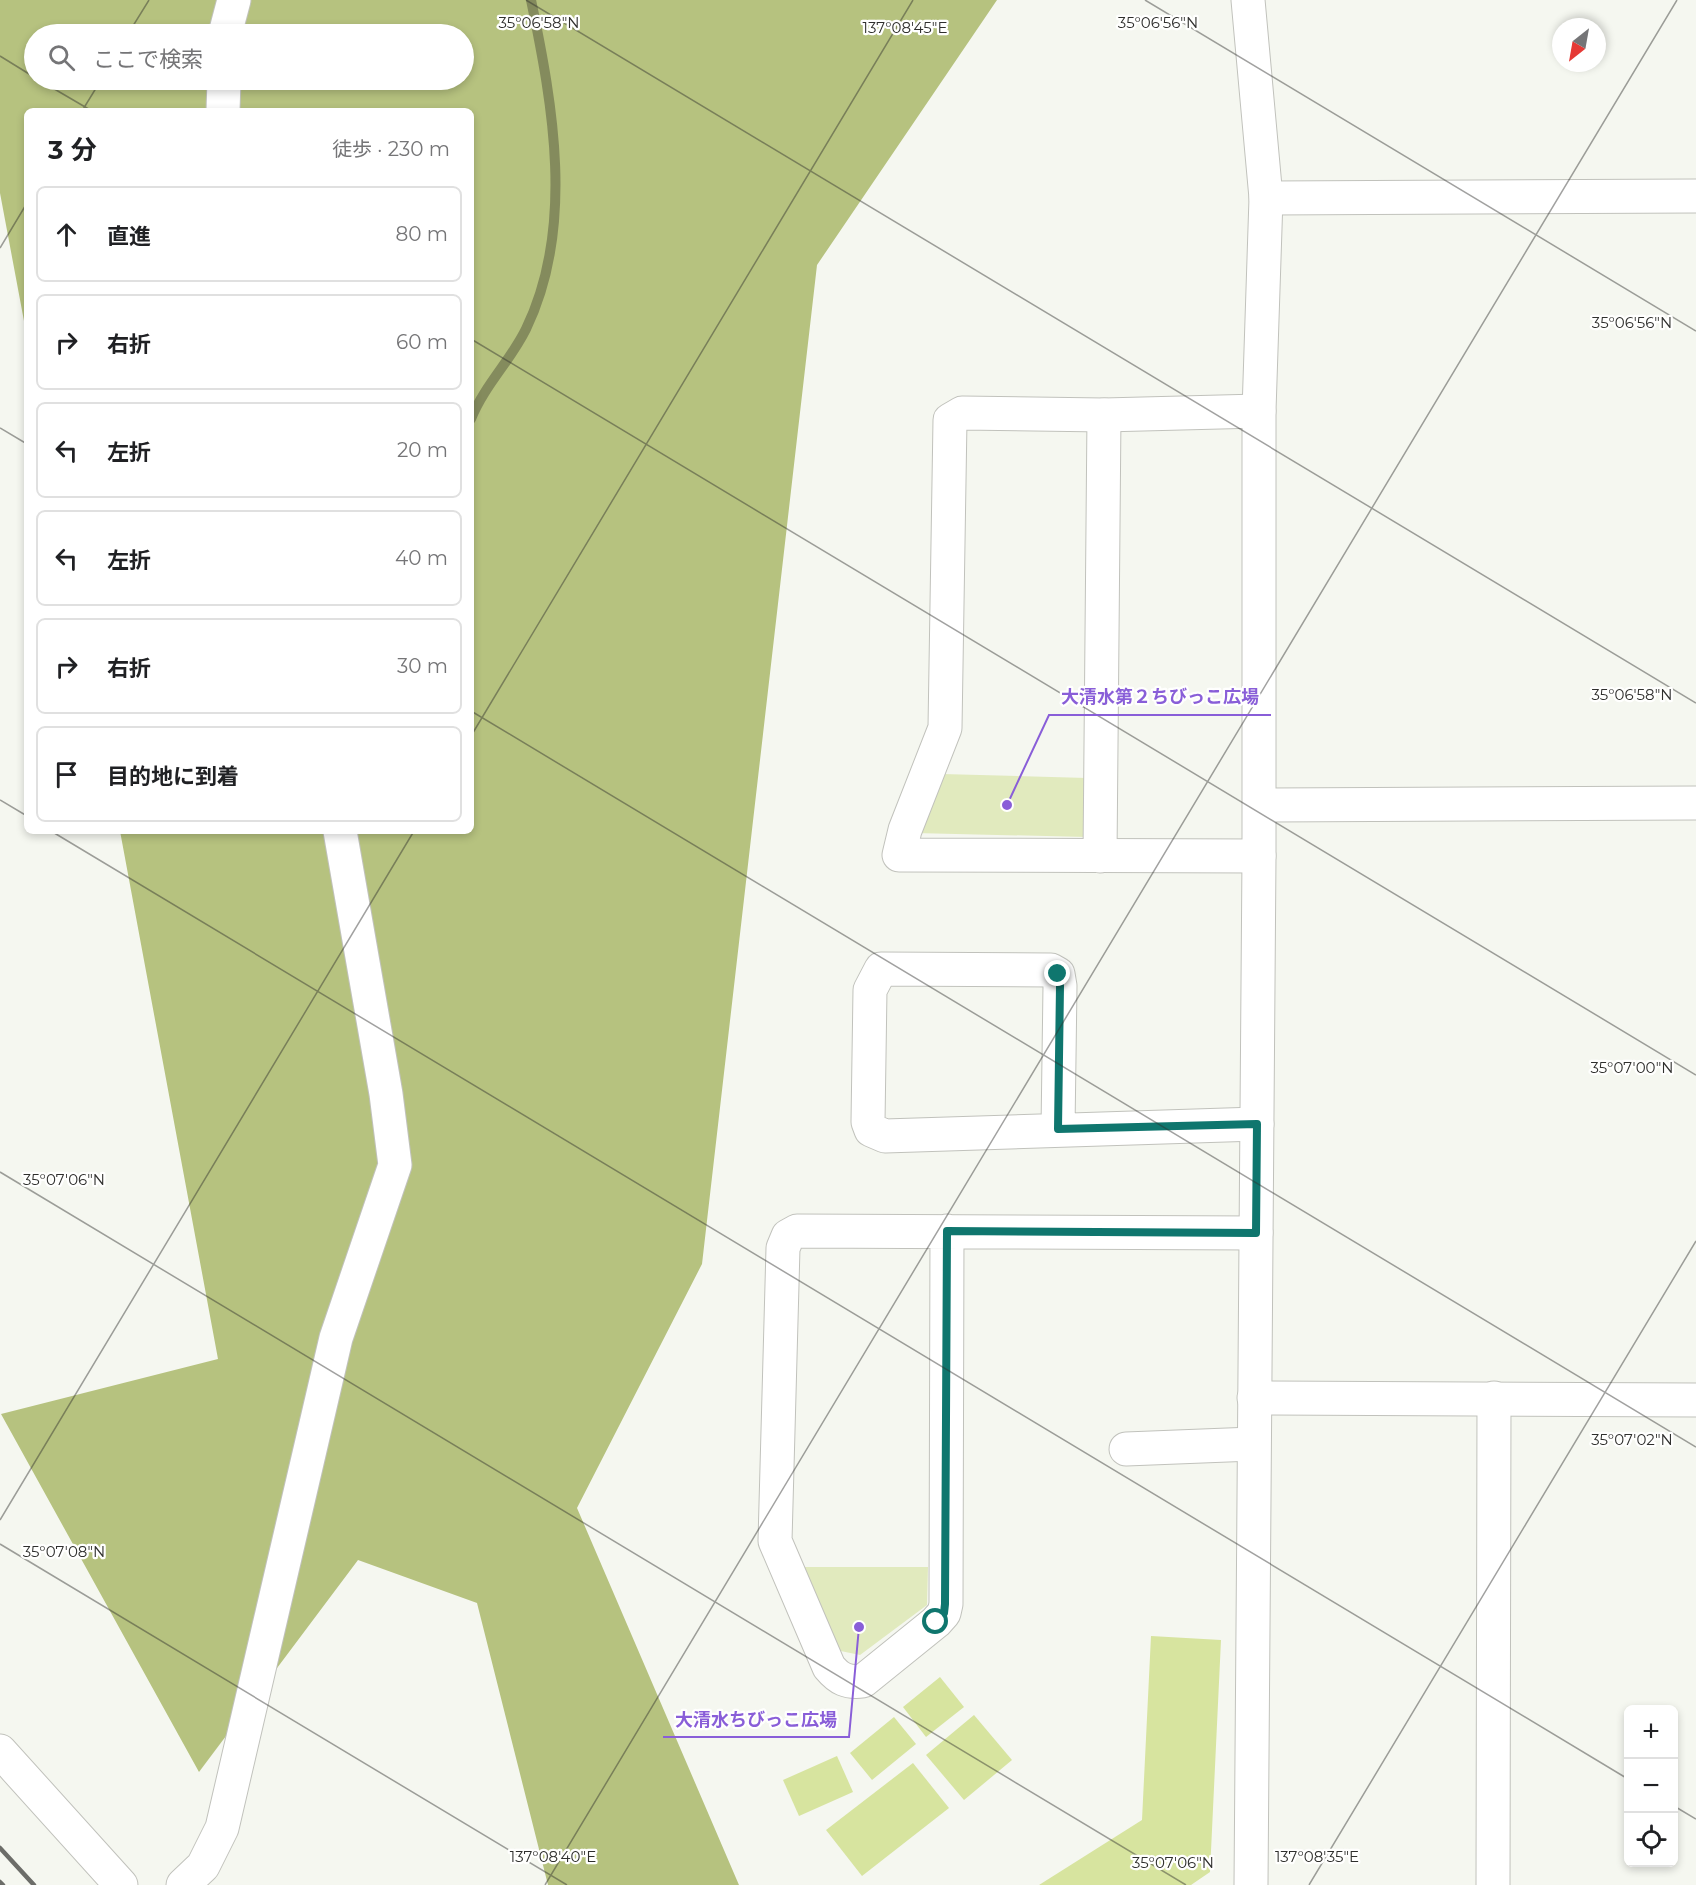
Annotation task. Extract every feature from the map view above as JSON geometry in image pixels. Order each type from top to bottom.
[{"type":"street","points":[[228,24],[234,0]]},
{"type":"street","points":[[1248,0],[1266,198],[1259,411],[1260,805],[1251,1885]]},
{"type":"street","points":[[223,108],[224,90]]},
{"type":"street","points":[[1266,198],[1696,196]]},
{"type":"street","points":[[1259,411],[1104,415],[962,412],[950,420],[945,728],[905,830],[899,855],[1259,856]]},
{"type":"street","points":[[1100,856],[1104,415]]},
{"type":"street","points":[[1260,805],[1696,803]]},
{"type":"street","points":[[183,1885],[203,1866],[222,1828],[336,1338],[395,1165],[386,1094],[341,834]]},
{"type":"street","points":[[1058,1129],[1060,986],[1058,974],[1051,970],[881,969],[870,990],[868,1122],[871,1130],[885,1136],[1257,1124]]},
{"type":"street","points":[[947,1231],[944,1613],[936,1622],[862,1681],[852,1682],[838,1678],[829,1667],[775,1541],[783,1248],[788,1236],[797,1231],[947,1231],[1256,1233]]},
{"type":"street","points":[[1254,1398],[1696,1400]]},
{"type":"street","points":[[1493,1885],[1494,1398]]},
{"type":"street","points":[[1126,1449],[1254,1444]]},
{"type":"street","points":[[0,1751],[121,1885]]},
{"type":"green space","points":[[0,0],[997,0],[817,265],[702,1264],[577,1508],[739,1885],[548,1885],[477,1603],[358,1560],[199,1772],[1,1414],[218,1359],[121,834],[474,834],[474,108],[24,108],[24,321],[0,193]]},
{"type":"green space","points":[[942,774],[1087,778],[1086,837],[914,833]]},
{"type":"green space","points":[[795,1567],[928,1567],[927,1605],[860,1655],[831,1649]]},
{"type":"building","points":[[1151,1636],[1221,1640],[1210,1872],[1191,1885],[1039,1885],[1142,1820]]},
{"type":"building","points":[[940,1677],[964,1707],[926,1737],[903,1707]]},
{"type":"building","points":[[974,1715],[1012,1760],[964,1800],[926,1755]]},
{"type":"building","points":[[894,1717],[916,1744],[872,1780],[850,1753]]},
{"type":"building","points":[[837,1756],[853,1792],[799,1816],[783,1780]]},
{"type":"building","points":[[913,1763],[949,1808],[862,1876],[826,1830]]},
{"type":"waterway","points":[[474,412],[526,329],[541,290],[551,250],[555,208],[552,124],[531,0]]},
{"type":"railway","points":[[0,1848],[34,1885]]},
{"type":"railway","points":[[0,1882],[3,1885]]},
{"type":"place","name":"大清水第２ちびっこ広場","points":[[1007,805]]},
{"type":"place","name":"大清水ちびっこ広場","points":[[859,1627]]},
{"type":"route","points":[[936,1622],[944,1613],[945,1604],[947,1231],[1256,1233],[1257,1124],[1058,1129],[1060,986],[1058,974]]}]
